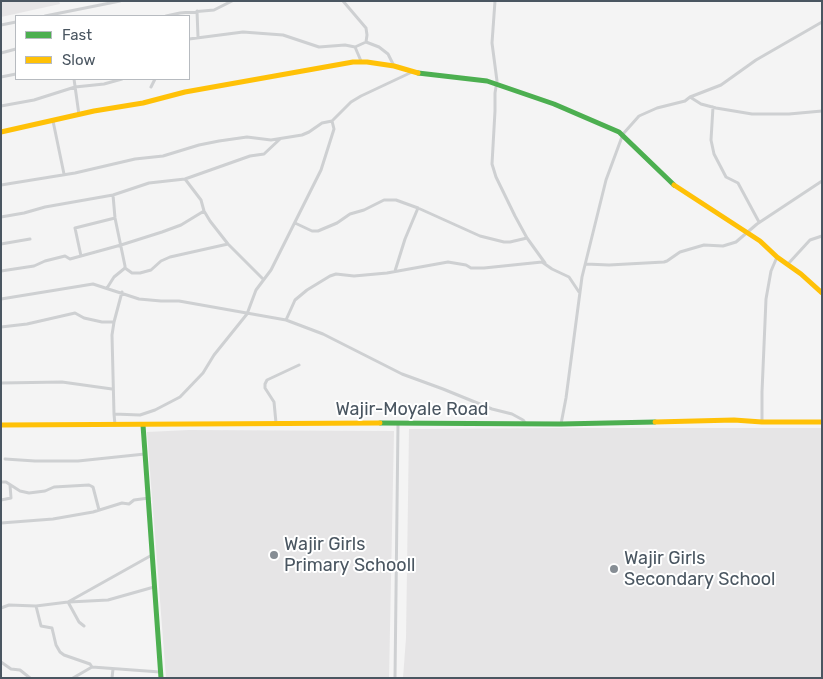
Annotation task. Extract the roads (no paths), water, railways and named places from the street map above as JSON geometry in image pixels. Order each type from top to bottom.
[{"type":"street","points":[[50,15],[120,1]]},
{"type":"street","points":[[172,15],[214,10],[232,1]]},
{"type":"street","points":[[344,1],[366,28],[366,42]]},
{"type":"street","points":[[495,1],[492,36],[497,78],[492,164],[496,176],[527,238],[545,263],[552,269],[569,277],[579,292]]},
{"type":"street","points":[[197,11],[198,37]]},
{"type":"street","points":[[1,25],[15,22]]},
{"type":"street","points":[[561,424],[579,292],[606,180],[623,134],[639,116],[721,85],[756,60],[822,22]]},
{"type":"street","points":[[190,39],[228,33],[261,32],[283,35],[319,47],[345,45],[355,47],[366,42],[379,47],[388,54],[394,66]]},
{"type":"street","points":[[355,47],[360,61]]},
{"type":"street","points":[[1,53],[15,49]]},
{"type":"street","points":[[1,132],[143,103],[185,92],[360,61],[394,66],[412,72],[479,80],[554,104],[623,134],[676,187],[760,241],[777,257],[802,274],[822,293]]},
{"type":"street","points":[[1,185],[135,159],[163,156],[219,141],[247,137],[271,140],[309,132],[322,123],[332,122],[351,102],[361,96],[412,72]]},
{"type":"street","points":[[1,77],[15,74]]},
{"type":"street","points":[[74,80],[79,115]]},
{"type":"street","points":[[1,106],[34,100],[75,88],[118,80]]},
{"type":"street","points":[[151,87],[154,80]]},
{"type":"street","points":[[690,97],[701,104],[752,114],[789,114],[822,111]]},
{"type":"street","points":[[713,107],[711,140],[714,154],[726,176],[738,183],[760,222]]},
{"type":"street","points":[[52,121],[64,174]]},
{"type":"street","points":[[114,414],[140,415],[155,410],[180,396],[203,373],[214,355],[247,314],[256,290],[271,270],[321,170],[334,129],[332,122]]},
{"type":"street","points":[[1,217],[113,195],[149,183],[184,178],[250,156],[264,154],[280,139]]},
{"type":"street","points":[[184,178],[201,200],[210,221],[228,244],[263,279]]},
{"type":"street","points":[[586,264],[610,265],[667,261],[680,252],[704,245],[723,246],[736,242],[760,222],[822,181]]},
{"type":"street","points":[[113,195],[115,218],[125,268],[132,273],[140,274],[151,270],[161,261],[170,257],[228,244]]},
{"type":"street","points":[[295,223],[312,231],[322,230],[350,214],[364,210],[384,200],[396,200],[480,236],[504,242],[527,238]]},
{"type":"street","points":[[395,271],[405,239],[418,208]]},
{"type":"street","points":[[1,271],[34,266],[65,256],[70,259],[121,245],[174,227],[204,210]]},
{"type":"street","points":[[81,256],[75,228],[115,218]]},
{"type":"street","points":[[788,264],[810,240],[822,236]]},
{"type":"street","points":[[1,244],[30,239]]},
{"type":"street","points":[[762,422],[766,299],[771,271],[777,257]]},
{"type":"street","points":[[286,320],[295,300],[307,290],[336,274],[354,276],[448,262],[466,265],[471,268],[545,263]]},
{"type":"street","points":[[107,288],[114,277],[125,268]]},
{"type":"street","points":[[1,299],[93,284],[139,298],[179,301],[286,320],[324,334],[402,374],[492,409],[512,414],[523,420],[526,424]]},
{"type":"street","points":[[115,425],[112,389],[112,335],[122,292]]},
{"type":"street","points":[[1,327],[36,322],[75,313],[84,318],[102,322],[114,322]]},
{"type":"street","points":[[276,423],[274,402],[265,388],[265,384],[267,380],[299,365]]},
{"type":"street","points":[[1,383],[62,382],[112,389]]},
{"type":"street","name":"Wajir-Moyale Road","points":[[1,425],[276,423],[561,424],[734,420],[822,422]]},
{"type":"street","points":[[395,678],[398,424]]},
{"type":"street","points":[[73,678],[92,667],[119,668],[161,675],[143,425]]},
{"type":"street","points":[[5,459],[35,461],[78,460],[145,454]]},
{"type":"street","points":[[1,482],[6,482],[20,491],[29,493],[45,491],[54,487],[89,485],[93,487],[99,510]]},
{"type":"street","points":[[1,500],[11,498],[10,485]]},
{"type":"street","points":[[1,523],[53,519],[149,498]]},
{"type":"street","points":[[68,602],[152,555]]},
{"type":"street","points":[[1,608],[9,605],[36,606],[108,600],[154,587]]},
{"type":"street","points":[[68,602],[79,622],[84,626]]},
{"type":"street","points":[[36,606],[41,626],[52,628],[56,645],[60,652],[90,664],[92,667]]},
{"type":"street","points":[[1,662],[11,669],[20,670],[30,678]]},
{"type":"street","points":[[112,678],[113,669]]},
{"type":"place","name":"Wajir Girls Primary Schooll","points":[[274,555]]},
{"type":"place","name":"Wajir Girls Secondary School","points":[[614,569]]}]
